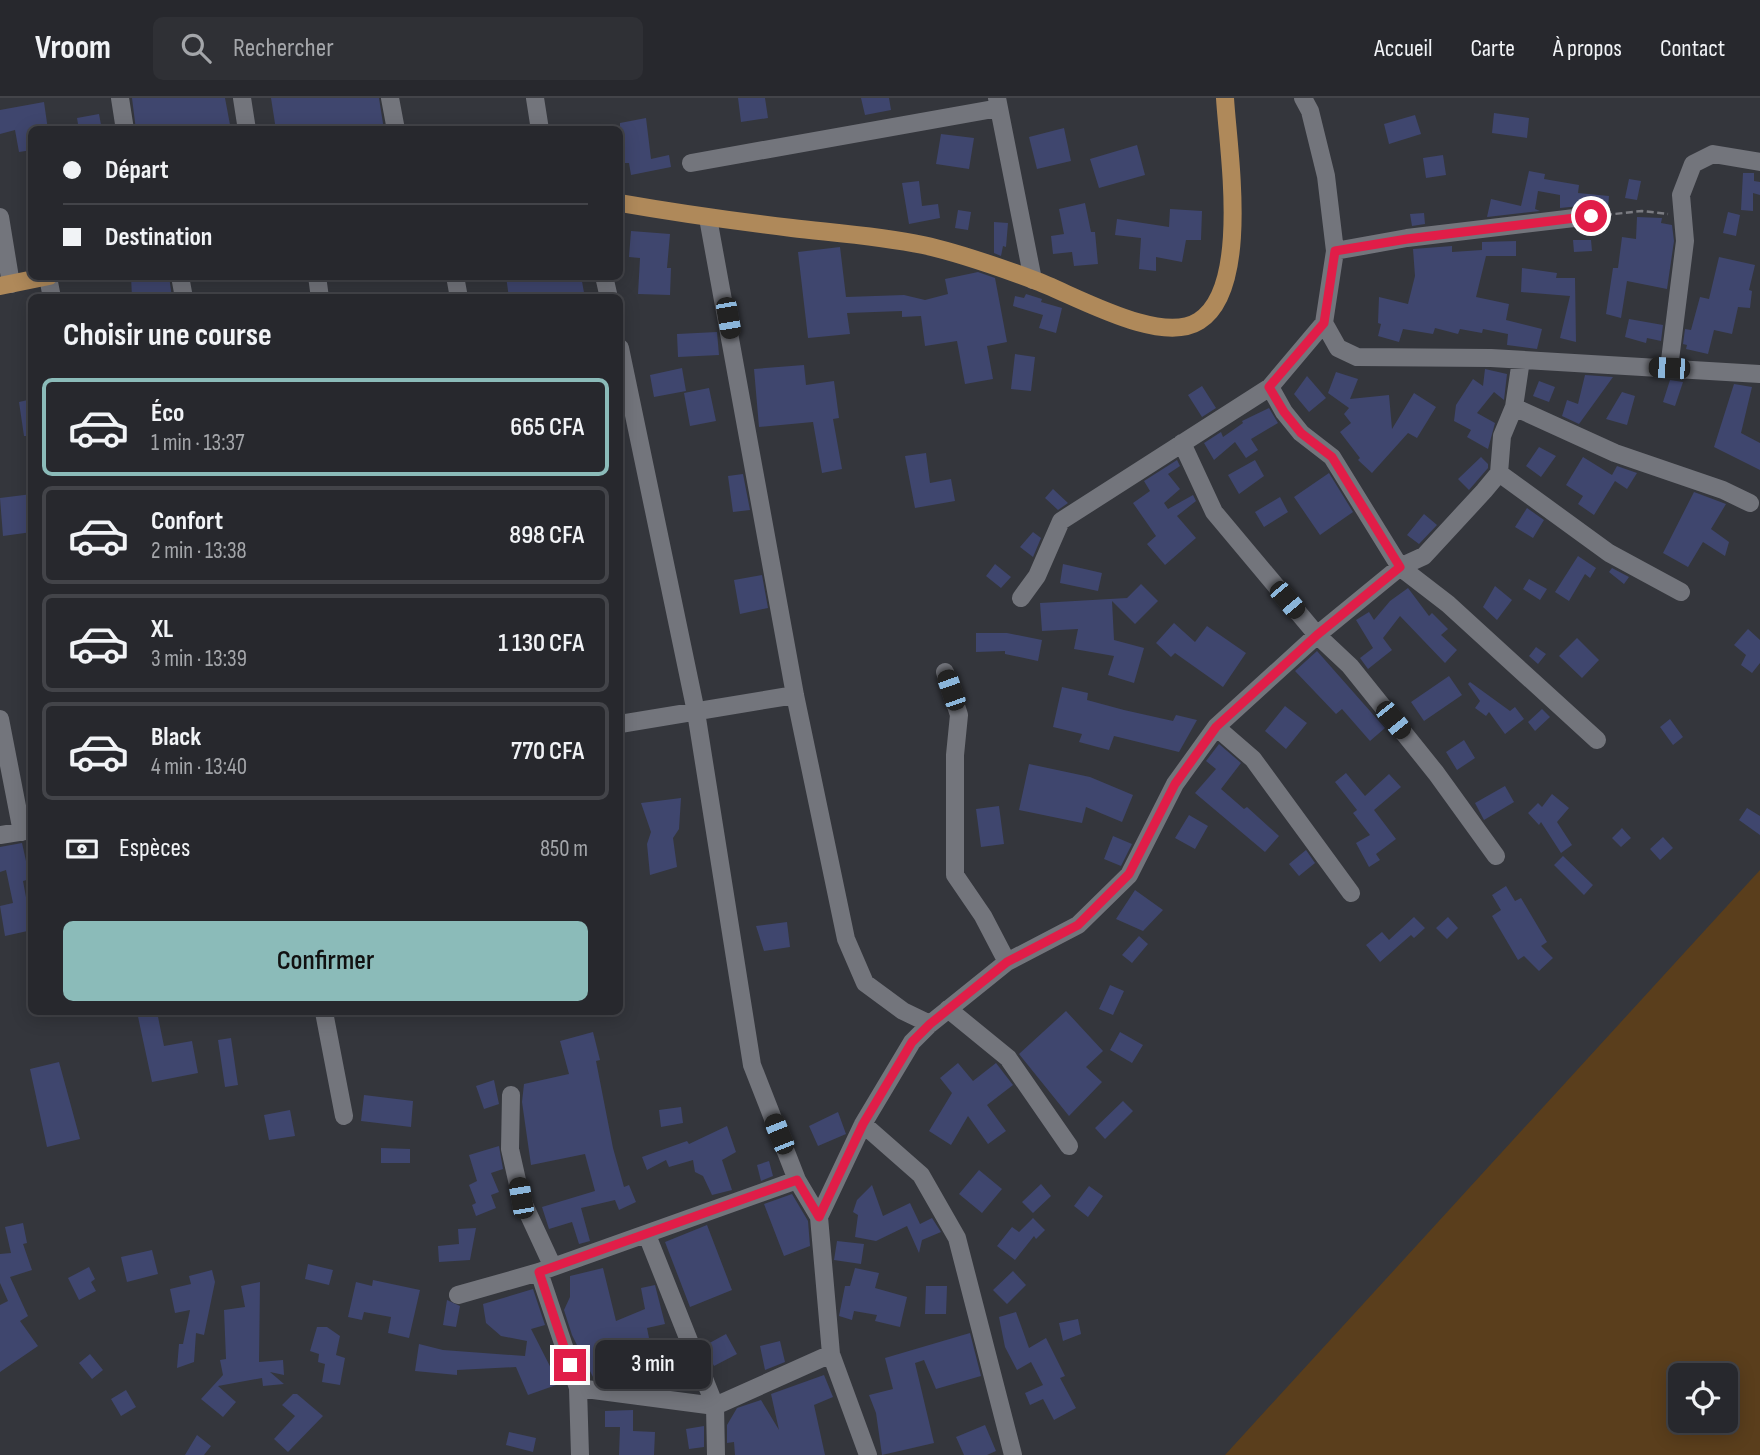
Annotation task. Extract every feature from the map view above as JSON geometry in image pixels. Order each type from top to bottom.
[{"type":"main road","points":[[623,204],[708,218],[925,246],[1034,280],[1160,328],[1181,327],[1199,321],[1213,307],[1232,251],[1232,170],[1225,98]]},
{"type":"main road","points":[[6,285],[32,280]]},
{"type":"street","points":[[120,98],[124,126]]},
{"type":"street","points":[[242,98],[246,126]]},
{"type":"street","points":[[390,98],[395,126]]},
{"type":"street","points":[[535,98],[539,126]]},
{"type":"street","points":[[1021,598],[1037,576],[1061,521],[1269,387],[1324,323],[1335,251],[1326,176],[1310,111],[1303,98]]},
{"type":"street","points":[[691,163],[998,103],[1034,280]]},
{"type":"street","points":[[1669,368],[1683,264],[1685,217],[1681,195],[1693,164],[1713,154],[1760,162]]},
{"type":"street","points":[[0,216],[6,285]]},
{"type":"street","points":[[1335,251],[1407,239],[1591,216]]},
{"type":"street","points":[[708,218],[795,695],[846,939],[865,983],[903,1011],[930,1024]]},
{"type":"street","points":[[1324,323],[1338,348],[1357,358],[1521,360],[1760,374]]},
{"type":"street","points":[[819,1217],[863,1124],[912,1042],[930,1024],[1007,962],[1078,925],[1129,874],[1175,784],[1216,727],[1317,635],[1400,567],[1424,556],[1499,472],[1502,436],[1514,407],[1521,360]]},
{"type":"street","points":[[623,362],[696,712],[752,1065],[797,1180],[819,1217],[831,1354],[868,1455]]},
{"type":"street","points":[[1269,387],[1301,433],[1332,457],[1400,567],[1448,604],[1597,740]]},
{"type":"street","points":[[1514,407],[1602,448],[1750,503]]},
{"type":"street","points":[[1182,443],[1214,512],[1317,635],[1350,667],[1436,773],[1496,856]]},
{"type":"street","points":[[1499,472],[1609,553],[1681,592]]},
{"type":"street","points":[[945,672],[958,715],[955,755],[955,875],[983,916],[1007,962]]},
{"type":"street","points":[[623,724],[795,695]]},
{"type":"street","points":[[0,719],[27,831],[0,835]]},
{"type":"street","points":[[1216,727],[1253,760],[1351,893]]},
{"type":"street","points":[[948,1010],[1008,1058],[1069,1146]]},
{"type":"street","points":[[325,1015],[344,1116]]},
{"type":"street","points":[[511,1095],[510,1149],[521,1198],[546,1269],[578,1388],[580,1455]]},
{"type":"street","points":[[863,1124],[921,1175],[957,1238],[1013,1455]]},
{"type":"street","points":[[458,1295],[647,1235],[797,1180]]},
{"type":"street","points":[[647,1235],[715,1406],[716,1455]]},
{"type":"street","points":[[578,1388],[715,1406],[831,1354]]},
{"type":"path","points":[[1591,216],[1643,211],[1685,217]]},
{"type":"shaded area","points":[[1760,870],[1760,1455],[1225,1455]]},
{"type":"building","points":[[132,98],[225,98],[230,126],[136,126]]},
{"type":"building","points":[[271,98],[379,98],[383,126],[275,126]]},
{"type":"building","points":[[738,98],[765,98],[768,118],[741,122]]},
{"type":"building","points":[[861,98],[889,98],[891,110],[865,115]]},
{"type":"building","points":[[44,102],[47,126],[28,126],[28,151],[19,152],[15,130],[0,134],[0,110]]},
{"type":"building","points":[[1494,113],[1529,118],[1527,138],[1492,133]]},
{"type":"building","points":[[99,114],[101,126],[78,126],[77,118]]},
{"type":"building","points":[[1415,115],[1421,134],[1389,144],[1384,124]]},
{"type":"building","points":[[646,118],[651,159],[669,155],[671,167],[631,175],[629,163],[623,163],[623,126],[620,126],[620,123]]},
{"type":"building","points":[[1064,128],[1071,161],[1037,169],[1029,137]]},
{"type":"building","points":[[941,134],[974,138],[969,169],[936,164]]},
{"type":"building","points":[[1137,145],[1145,175],[1099,188],[1090,159]]},
{"type":"building","points":[[1443,155],[1446,175],[1426,178],[1423,158]]},
{"type":"building","points":[[1529,171],[1545,174],[1544,179],[1579,185],[1578,193],[1609,196],[1608,208],[1590,205],[1560,208],[1560,195],[1538,191],[1535,209],[1540,211],[1487,217],[1491,199],[1521,206]]},
{"type":"building","points":[[1743,173],[1754,173],[1754,181],[1760,182],[1760,195],[1753,193],[1753,211],[1741,210]]},
{"type":"building","points":[[1629,179],[1641,181],[1637,200],[1625,198]]},
{"type":"building","points":[[919,181],[922,206],[938,204],[940,218],[909,224],[902,183]]},
{"type":"building","points":[[1085,203],[1091,232],[1095,232],[1098,264],[1074,266],[1072,252],[1053,254],[1051,236],[1064,234],[1059,209]]},
{"type":"building","points":[[1170,209],[1202,211],[1201,240],[1186,240],[1182,262],[1156,257],[1156,271],[1139,269],[1141,238],[1115,235],[1117,219],[1169,227]]},
{"type":"building","points":[[958,210],[971,212],[968,230],[955,228]]},
{"type":"building","points":[[1728,212],[1740,215],[1736,236],[1723,233]]},
{"type":"building","points":[[1424,213],[1425,224],[1412,226],[1410,214]]},
{"type":"building","points":[[1637,217],[1662,218],[1661,223],[1672,225],[1674,241],[1667,289],[1627,281],[1621,318],[1606,314],[1613,268],[1618,268],[1622,237],[1636,239]]},
{"type":"building","points":[[994,222],[1008,223],[1006,247],[1003,246],[1001,256],[994,253]]},
{"type":"building","points":[[631,231],[670,234],[667,268],[671,268],[670,295],[638,294],[640,258],[629,257]]},
{"type":"building","points":[[1573,240],[1591,240],[1592,251],[1574,252]]},
{"type":"building","points":[[1516,241],[1516,256],[1486,256],[1476,297],[1509,304],[1506,320],[1542,329],[1537,349],[1507,345],[1508,334],[1483,329],[1482,333],[1460,329],[1458,334],[1435,328],[1433,334],[1403,329],[1399,342],[1378,336],[1381,324],[1378,323],[1379,297],[1408,304],[1415,276],[1413,249],[1452,246],[1452,252],[1482,250],[1482,242]]},
{"type":"building","points":[[840,247],[846,297],[904,295],[925,300],[948,294],[945,279],[978,272],[995,278],[1007,342],[987,346],[993,379],[965,384],[957,341],[925,346],[921,316],[902,317],[902,311],[847,313],[850,334],[808,338],[798,252]]},
{"type":"building","points":[[1719,257],[1755,265],[1749,290],[1752,291],[1750,308],[1738,307],[1732,334],[1714,330],[1708,354],[1686,349],[1687,345],[1683,344],[1685,329],[1691,330],[1700,297],[1709,299]]},
{"type":"building","points":[[1522,268],[1557,273],[1556,278],[1575,278],[1576,342],[1560,338],[1570,296],[1521,292]]},
{"type":"building","points":[[131,280],[170,280],[171,294],[132,294]]},
{"type":"building","points":[[507,280],[582,280],[584,294],[546,293],[508,294]]},
{"type":"building","points":[[1026,294],[1062,308],[1056,333],[1039,328],[1043,315],[1013,306],[1015,296],[1024,298]]},
{"type":"building","points":[[1629,319],[1663,325],[1661,341],[1647,338],[1646,343],[1625,337]]},
{"type":"building","points":[[717,332],[719,355],[678,357],[677,334]]},
{"type":"building","points":[[1015,354],[1035,357],[1031,391],[1011,389]]},
{"type":"building","points":[[804,365],[806,385],[834,381],[839,418],[833,419],[842,469],[822,473],[813,422],[759,427],[754,369]]},
{"type":"building","points":[[682,368],[686,391],[654,397],[650,375]]},
{"type":"building","points":[[1485,369],[1507,374],[1504,400],[1494,392],[1477,413],[1495,423],[1488,449],[1467,437],[1471,430],[1454,421],[1456,405],[1473,379],[1483,386]]},
{"type":"building","points":[[1336,372],[1358,379],[1350,399],[1389,395],[1392,429],[1414,393],[1436,407],[1417,438],[1408,433],[1372,473],[1358,460],[1360,458],[1340,432],[1351,423],[1344,414],[1349,408],[1328,393]]},
{"type":"building","points":[[1585,375],[1613,377],[1579,424],[1562,416],[1567,400],[1578,404]]},
{"type":"building","points":[[1307,376],[1326,398],[1309,412],[1294,394]]},
{"type":"building","points":[[1670,380],[1683,382],[1675,406],[1663,402]]},
{"type":"building","points":[[1539,381],[1555,387],[1549,402],[1533,396]]},
{"type":"building","points":[[1734,384],[1752,387],[1741,433],[1760,443],[1760,470],[1714,447]]},
{"type":"building","points":[[1202,386],[1216,408],[1202,417],[1188,395]]},
{"type":"building","points":[[709,388],[716,421],[690,426],[684,393]]},
{"type":"building","points":[[1622,392],[1635,396],[1627,425],[1606,419]]},
{"type":"building","points":[[28,400],[28,436],[24,436],[19,402]]},
{"type":"building","points":[[1269,408],[1278,423],[1251,439],[1258,450],[1246,458],[1235,442],[1214,460],[1204,443],[1221,432],[1223,437],[1243,423],[1242,421]]},
{"type":"building","points":[[1539,447],[1556,456],[1541,477],[1526,466]]},
{"type":"building","points":[[926,453],[930,483],[951,479],[955,501],[915,508],[905,456]]},
{"type":"building","points":[[1481,457],[1488,464],[1488,468],[1469,490],[1458,479]]},
{"type":"building","points":[[1583,457],[1612,475],[1617,466],[1637,473],[1627,489],[1615,481],[1594,515],[1578,504],[1583,496],[1566,485]]},
{"type":"building","points":[[1177,460],[1180,466],[1168,474],[1180,489],[1164,503],[1168,509],[1193,495],[1196,501],[1177,516],[1196,538],[1165,565],[1147,544],[1156,536],[1133,503],[1150,491],[1144,481]]},
{"type":"building","points":[[1255,460],[1264,476],[1239,494],[1228,475]]},
{"type":"building","points":[[1329,473],[1353,512],[1320,535],[1294,497]]},
{"type":"building","points":[[743,474],[750,510],[733,512],[728,476]]},
{"type":"building","points":[[1053,489],[1068,503],[1058,510],[1045,498]]},
{"type":"building","points":[[1694,492],[1726,504],[1711,529],[1729,542],[1725,556],[1703,542],[1688,567],[1663,553]]},
{"type":"building","points":[[28,494],[28,533],[3,536],[0,498]]},
{"type":"building","points":[[1280,497],[1288,512],[1264,527],[1255,512]]},
{"type":"building","points":[[1527,508],[1544,520],[1533,538],[1515,527]]},
{"type":"building","points":[[1424,514],[1437,525],[1419,544],[1407,535]]},
{"type":"building","points":[[1033,532],[1041,538],[1033,557],[1020,547]]},
{"type":"building","points":[[1578,556],[1596,568],[1590,578],[1585,574],[1569,601],[1555,592]]},
{"type":"building","points":[[995,564],[1011,577],[1001,588],[986,576]]},
{"type":"building","points":[[1063,564],[1102,573],[1098,591],[1060,583]]},
{"type":"building","points":[[1612,568],[1629,577],[1624,584],[1609,572]]},
{"type":"building","points":[[762,575],[768,608],[740,614],[734,580]]},
{"type":"building","points":[[1529,579],[1547,589],[1540,600],[1523,589]]},
{"type":"building","points":[[1141,584],[1158,601],[1135,624],[1112,601],[1114,640],[1144,648],[1134,683],[1108,675],[1114,656],[1074,649],[1078,629],[1042,631],[1040,603],[1127,598]]},
{"type":"building","points":[[1495,586],[1512,600],[1497,620],[1483,607]]},
{"type":"building","points":[[1408,588],[1429,616],[1432,613],[1448,629],[1441,635],[1457,650],[1445,663],[1400,616],[1383,638],[1392,650],[1368,669],[1360,658],[1373,648],[1356,620],[1369,612],[1374,620],[1390,601]]},
{"type":"building","points":[[1174,623],[1195,642],[1207,626],[1246,653],[1223,687],[1175,653],[1171,657],[1156,643]]},
{"type":"building","points":[[1748,629],[1760,640],[1760,663],[1752,673],[1741,665],[1746,655],[1734,645]]},
{"type":"building","points":[[976,633],[1007,633],[1042,640],[1038,661],[1005,654],[1005,651],[976,652]]},
{"type":"building","points":[[1577,638],[1599,660],[1582,678],[1559,656]]},
{"type":"building","points":[[1536,647],[1546,654],[1538,664],[1529,656]]},
{"type":"building","points":[[1317,651],[1385,728],[1370,741],[1342,709],[1336,714],[1295,671]]},
{"type":"building","points":[[1449,676],[1462,695],[1424,721],[1411,702]]},
{"type":"building","points":[[1470,682],[1510,711],[1515,707],[1524,719],[1505,734],[1489,712],[1486,716],[1475,708],[1480,701],[1468,684]]},
{"type":"building","points":[[1062,687],[1088,693],[1087,700],[1124,710],[1173,721],[1176,715],[1197,720],[1179,752],[1114,736],[1109,750],[1079,742],[1082,734],[1053,727]]},
{"type":"building","points":[[1285,706],[1307,723],[1286,749],[1265,731]]},
{"type":"building","points":[[1542,709],[1550,717],[1535,731],[1528,722]]},
{"type":"building","points":[[1670,719],[1683,737],[1673,745],[1660,727]]},
{"type":"building","points":[[1464,740],[1475,758],[1457,770],[1446,752]]},
{"type":"building","points":[[1219,744],[1241,763],[1221,789],[1244,809],[1247,807],[1279,836],[1265,852],[1195,793],[1216,769],[1206,761]]},
{"type":"building","points":[[1029,764],[1090,777],[1133,795],[1122,822],[1086,807],[1082,823],[1019,810]]},
{"type":"building","points":[[1346,773],[1365,796],[1389,774],[1401,787],[1374,810],[1396,839],[1376,854],[1380,860],[1369,867],[1356,843],[1370,835],[1353,813],[1357,810],[1335,782]]},
{"type":"building","points":[[1505,786],[1514,802],[1484,820],[1475,803]]},
{"type":"building","points":[[1552,794],[1569,808],[1557,822],[1572,845],[1561,853],[1541,822],[1539,825],[1528,813],[1538,803],[1542,807]]},
{"type":"building","points":[[681,798],[679,829],[673,838],[677,867],[650,875],[647,844],[651,832],[641,803]]},
{"type":"building","points":[[999,806],[1004,844],[981,847],[976,809]]},
{"type":"building","points":[[1747,808],[1760,816],[1760,835],[1739,820]]},
{"type":"building","points":[[1189,815],[1208,826],[1195,849],[1175,838]]},
{"type":"building","points":[[1622,828],[1631,838],[1621,847],[1612,838]]},
{"type":"building","points":[[1113,836],[1132,844],[1121,866],[1104,859]]},
{"type":"building","points":[[1663,837],[1673,848],[1660,860],[1650,849]]},
{"type":"building","points":[[22,843],[28,870],[28,880],[23,881],[28,908],[28,931],[5,936],[0,906],[13,903],[6,870],[0,872],[0,847]]},
{"type":"building","points":[[1306,850],[1315,863],[1299,876],[1289,864]]},
{"type":"building","points":[[1563,856],[1593,885],[1584,895],[1554,865]]},
{"type":"building","points":[[1506,886],[1515,901],[1521,898],[1547,942],[1541,946],[1553,958],[1539,971],[1524,956],[1518,960],[1492,916],[1501,910],[1492,895]]},
{"type":"building","points":[[1135,890],[1163,910],[1143,931],[1116,919]]},
{"type":"building","points":[[1414,917],[1425,928],[1414,938],[1411,935],[1380,962],[1366,945],[1382,932],[1389,940]]},
{"type":"building","points":[[1448,917],[1458,928],[1447,939],[1436,928]]},
{"type":"building","points":[[787,922],[790,947],[764,951],[756,926]]},
{"type":"building","points":[[1139,936],[1148,944],[1132,963],[1122,955]]},
{"type":"building","points":[[1110,985],[1124,991],[1113,1015],[1099,1009]]},
{"type":"building","points":[[1066,1011],[1103,1051],[1086,1067],[1102,1082],[1069,1116],[1019,1054]]},
{"type":"building","points":[[138,1015],[158,1015],[164,1046],[192,1041],[198,1073],[152,1082]]},
{"type":"building","points":[[593,1032],[600,1060],[596,1061],[613,1148],[624,1187],[629,1185],[636,1202],[619,1210],[615,1200],[581,1208],[590,1241],[579,1244],[572,1222],[549,1229],[542,1207],[595,1191],[585,1154],[531,1165],[522,1102],[524,1084],[569,1074],[560,1041]]},
{"type":"building","points":[[1120,1032],[1143,1045],[1132,1063],[1110,1050]]},
{"type":"building","points":[[231,1038],[238,1085],[225,1087],[218,1040]]},
{"type":"building","points":[[59,1062],[80,1139],[47,1147],[30,1069]]},
{"type":"building","points":[[958,1063],[973,1081],[996,1063],[1013,1085],[987,1105],[1006,1131],[988,1144],[968,1116],[951,1145],[929,1131],[952,1093],[940,1078]]},
{"type":"building","points":[[494,1080],[499,1104],[484,1109],[476,1086]]},
{"type":"building","points":[[364,1095],[413,1101],[411,1127],[361,1121]]},
{"type":"building","points":[[1123,1101],[1133,1111],[1105,1139],[1095,1128]]},
{"type":"building","points":[[681,1107],[683,1123],[661,1127],[659,1110]]},
{"type":"building","points":[[290,1110],[295,1136],[269,1140],[264,1115]]},
{"type":"building","points":[[838,1112],[846,1134],[818,1146],[809,1126]]},
{"type":"building","points":[[727,1126],[736,1152],[722,1160],[732,1190],[712,1195],[703,1176],[695,1172],[693,1160],[669,1167],[666,1160],[647,1170],[642,1157],[687,1141],[689,1144]]},
{"type":"building","points":[[499,1146],[503,1169],[491,1173],[499,1192],[491,1195],[496,1208],[476,1216],[472,1205],[476,1203],[469,1185],[477,1181],[469,1155]]},
{"type":"building","points":[[381,1148],[410,1149],[410,1163],[381,1163]]},
{"type":"building","points":[[769,1161],[773,1176],[761,1181],[757,1165]]},
{"type":"building","points":[[979,1170],[1002,1189],[982,1213],[959,1194]]},
{"type":"building","points":[[1041,1184],[1051,1196],[1033,1213],[1022,1202]]},
{"type":"building","points":[[872,1185],[883,1216],[910,1203],[920,1224],[932,1218],[941,1232],[922,1240],[919,1253],[907,1226],[876,1241],[855,1237],[858,1215],[853,1212],[857,1200]]},
{"type":"building","points":[[1089,1186],[1103,1196],[1088,1217],[1074,1206]]},
{"type":"building","points":[[792,1194],[808,1221],[810,1246],[784,1256],[764,1204]]},
{"type":"building","points":[[1033,1218],[1045,1230],[1036,1239],[1034,1236],[1015,1260],[997,1246],[1012,1227],[1019,1232]]},
{"type":"building","points":[[23,1223],[27,1243],[23,1244],[32,1270],[10,1277],[28,1316],[20,1321],[38,1346],[0,1372],[0,1305],[8,1301],[0,1283],[0,1254],[11,1253],[5,1227]]},
{"type":"building","points":[[707,1225],[732,1290],[690,1307],[665,1242]]},
{"type":"building","points":[[476,1228],[470,1260],[439,1262],[438,1246],[459,1244],[458,1229]]},
{"type":"building","points":[[837,1241],[864,1244],[861,1264],[834,1260]]},
{"type":"building","points":[[152,1250],[158,1274],[127,1282],[121,1257]]},
{"type":"building","points":[[308,1264],[333,1270],[329,1285],[305,1279]]},
{"type":"building","points":[[89,1267],[95,1279],[91,1282],[96,1291],[79,1300],[68,1278]]},
{"type":"building","points":[[603,1268],[616,1321],[645,1309],[641,1288],[655,1285],[665,1324],[647,1328],[650,1343],[635,1349],[652,1386],[639,1385],[626,1371],[593,1377],[572,1335],[564,1310],[570,1297],[570,1276]]},
{"type":"building","points":[[855,1268],[879,1273],[875,1288],[907,1297],[900,1327],[875,1321],[877,1315],[854,1311],[852,1320],[839,1316],[845,1286],[850,1286]]},
{"type":"building","points":[[212,1270],[215,1282],[204,1335],[196,1333],[194,1362],[177,1368],[179,1344],[183,1344],[190,1310],[175,1313],[170,1289],[191,1284],[189,1276]]},
{"type":"building","points":[[1013,1271],[1026,1285],[1007,1304],[993,1290]]},
{"type":"building","points":[[373,1280],[420,1290],[409,1338],[388,1333],[391,1317],[364,1312],[362,1320],[348,1317],[356,1282],[372,1286]]},
{"type":"building","points":[[260,1282],[259,1362],[283,1360],[284,1375],[270,1372],[284,1384],[263,1386],[262,1378],[218,1386],[236,1402],[223,1417],[201,1399],[223,1375],[220,1360],[226,1359],[224,1310],[245,1307],[241,1286]]},
{"type":"building","points":[[926,1286],[947,1286],[946,1314],[925,1314]]},
{"type":"building","points":[[533,1289],[545,1325],[531,1329],[559,1384],[528,1395],[516,1367],[457,1370],[457,1375],[415,1371],[419,1344],[443,1350],[525,1356],[527,1341],[501,1336],[486,1323],[483,1304]]},
{"type":"building","points":[[447,1300],[460,1306],[456,1327],[443,1325]]},
{"type":"building","points":[[1016,1312],[1029,1348],[1046,1338],[1065,1376],[1060,1378],[1076,1408],[1054,1420],[1043,1399],[1030,1405],[1025,1393],[1043,1385],[1031,1362],[1017,1370],[1005,1347],[999,1317]]},
{"type":"building","points":[[1078,1319],[1081,1334],[1063,1341],[1059,1323]]},
{"type":"building","points":[[317,1327],[327,1327],[340,1336],[336,1355],[345,1358],[340,1385],[322,1382],[325,1364],[318,1362],[319,1354],[310,1351]]},
{"type":"building","points":[[970,1333],[981,1376],[936,1389],[924,1360],[915,1363],[934,1443],[882,1455],[876,1413],[869,1395],[893,1389],[885,1358]]},
{"type":"building","points":[[726,1334],[737,1354],[714,1366],[704,1346]]},
{"type":"building","points":[[780,1341],[785,1362],[765,1370],[760,1346]]},
{"type":"building","points":[[90,1354],[103,1370],[92,1379],[79,1363]]},
{"type":"building","points":[[824,1375],[833,1397],[814,1405],[825,1455],[735,1455],[734,1442],[727,1443],[727,1425],[737,1408],[761,1400],[779,1430],[771,1394]]},
{"type":"building","points":[[126,1390],[136,1407],[121,1416],[111,1399]]},
{"type":"building","points":[[293,1394],[297,1394],[323,1416],[288,1452],[274,1439],[295,1416],[282,1405]]},
{"type":"building","points":[[633,1410],[633,1431],[655,1432],[654,1455],[619,1455],[620,1427],[605,1427],[605,1411]]},
{"type":"building","points":[[985,1425],[996,1451],[987,1455],[964,1455],[956,1437]]},
{"type":"building","points":[[704,1426],[704,1447],[689,1449],[686,1429]]},
{"type":"building","points":[[509,1432],[536,1438],[533,1452],[506,1445]]},
{"type":"building","points":[[197,1435],[211,1446],[204,1455],[185,1455]]},
{"type":"route","points":[[570,1365],[539,1272],[552,1265],[647,1235],[797,1180],[819,1217],[863,1124],[912,1042],[930,1024],[1007,962],[1078,925],[1129,874],[1175,784],[1216,727],[1317,635],[1400,567],[1332,457],[1313,445],[1301,433],[1269,387],[1324,323],[1335,251],[1407,239],[1530,226],[1591,216]]}]
